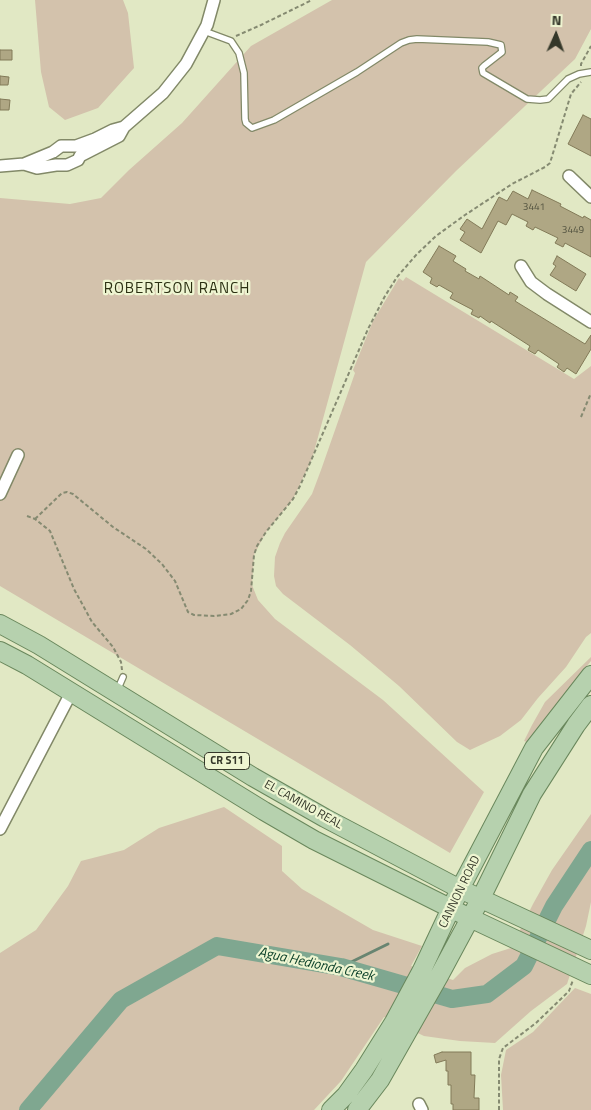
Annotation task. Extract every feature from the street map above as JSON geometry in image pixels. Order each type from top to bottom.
[{"type":"main road","name":"EL CAMINO REAL","points":[[0,624],[119,685],[277,790],[386,851],[460,889],[591,950]]},
{"type":"main road","name":"EL CAMINO REAL","points":[[0,651],[27,665],[277,819],[451,909],[585,972]]},
{"type":"main road","name":"CANNON ROAD","points":[[357,1110],[380,1080],[422,970],[460,889],[534,748],[591,675]]},
{"type":"main road","name":"CANNON ROAD","points":[[332,1110],[346,1095],[439,976],[532,794],[591,705]]},
{"type":"street","points":[[78,151],[95,139],[124,127],[163,93],[186,64],[204,31],[214,0]]},
{"type":"street","points":[[0,166],[24,164],[53,152],[61,146],[78,151]]},
{"type":"street","points":[[24,164],[37,168],[67,165],[78,160],[78,151]]},
{"type":"street","points":[[569,176],[591,197]]},
{"type":"street","points":[[521,266],[531,282],[591,322]]},
{"type":"street","points":[[0,494],[18,455]]},
{"type":"street","points":[[0,829],[71,693]]},
{"type":"lane","points":[[204,31],[231,41],[239,52],[244,68],[245,119],[246,124],[252,128],[283,115],[357,72],[401,43],[409,40],[479,42],[501,45],[503,49],[500,55],[484,66],[482,73],[527,99],[548,99],[568,79],[579,74],[591,72]]},
{"type":"path","points":[[224,38],[242,34],[312,0]]},
{"type":"path","points":[[581,67],[591,46]]},
{"type":"path","points":[[35,518],[62,493],[73,494],[113,527],[146,549],[162,564],[175,581],[188,612],[194,615],[214,616],[231,614],[241,609],[251,592],[254,555],[257,546],[300,486],[368,329],[397,277],[436,236],[465,214],[512,184],[545,167],[550,162],[571,94],[584,79]]},
{"type":"path","points":[[581,417],[591,394]]},
{"type":"path","points":[[27,516],[35,518],[50,531],[74,589],[92,622],[113,647],[121,662],[119,685]]},
{"type":"path","points":[[499,1110],[499,1059],[503,1048],[536,1022],[569,991],[585,972]]},
{"type":"shaded area","points":[[35,0],[123,0],[128,13],[134,68],[98,108],[65,120],[49,107],[41,72]]},
{"type":"shaded area","points":[[332,0],[591,0],[591,29],[575,59],[456,171],[366,262],[312,459],[293,499],[266,532],[254,555],[252,585],[258,600],[275,619],[383,700],[484,792],[450,853],[0,586],[0,198],[70,204],[101,198],[129,170],[182,123],[251,46]]},
{"type":"shaded area","points":[[406,277],[574,379],[591,366],[591,633],[586,637],[566,667],[521,720],[500,736],[470,750],[457,742],[399,686],[350,645],[283,594],[276,586],[274,576],[275,557],[280,543],[312,494],[355,373],[353,370],[373,321],[399,278],[403,281]]},
{"type":"shaded area","points":[[591,657],[591,661],[545,718],[529,743],[524,741],[545,702]]},
{"type":"shaded area","points":[[224,807],[282,846],[282,871],[302,889],[373,930],[422,946],[411,966],[453,980],[465,968],[492,954],[511,948],[552,870],[591,814],[591,902],[586,926],[567,984],[531,1011],[495,1043],[424,1036],[384,1017],[341,1081],[314,1110],[0,1110],[0,953],[36,930],[68,886],[81,861],[124,850],[159,828]]},
{"type":"shaded area","points":[[575,988],[591,994],[591,1110],[503,1110],[501,1075],[506,1050],[533,1032]]},
{"type":"building","points":[[0,50],[12,50],[12,60],[0,60]]},
{"type":"building","points":[[0,76],[9,77],[8,85],[0,85]]},
{"type":"building","points":[[0,99],[10,100],[9,110],[0,110]]},
{"type":"building","points":[[583,115],[591,119],[591,156],[568,144]]},
{"type":"building","points":[[532,190],[561,204],[560,206],[583,218],[584,216],[591,220],[591,257],[565,243],[563,247],[555,243],[558,238],[535,227],[533,230],[526,226],[528,222],[512,214],[506,225],[498,221],[481,253],[460,240],[465,232],[460,229],[467,219],[482,229],[499,197],[507,201],[513,191],[528,199]]},
{"type":"building","points":[[439,246],[456,256],[453,261],[466,269],[465,271],[479,279],[480,276],[509,295],[510,292],[518,297],[515,301],[585,344],[591,335],[591,349],[576,374],[567,368],[564,372],[557,367],[559,364],[538,350],[535,354],[528,350],[530,346],[491,321],[490,323],[480,316],[479,318],[471,314],[473,310],[450,298],[453,293],[439,285],[437,287],[430,283],[432,278],[423,272]]},
{"type":"building","points":[[557,256],[586,274],[576,291],[550,275],[556,266],[553,264]]},
{"type":"building","points":[[442,1052],[471,1052],[471,1075],[475,1075],[474,1098],[479,1098],[479,1110],[453,1110],[453,1104],[451,1104],[451,1085],[448,1085],[448,1071],[446,1071],[446,1060],[436,1063],[434,1055]]},
{"type":"waterway","name":"Agua Hedionda Creek","points":[[28,1110],[121,1000],[217,946],[341,967],[452,999],[487,994],[524,966],[554,906],[591,850]]},
{"type":"waterway","points":[[341,967],[388,944]]},
{"type":"district","name":"ROBERTSON RANCH","points":[[177,289]]}]
